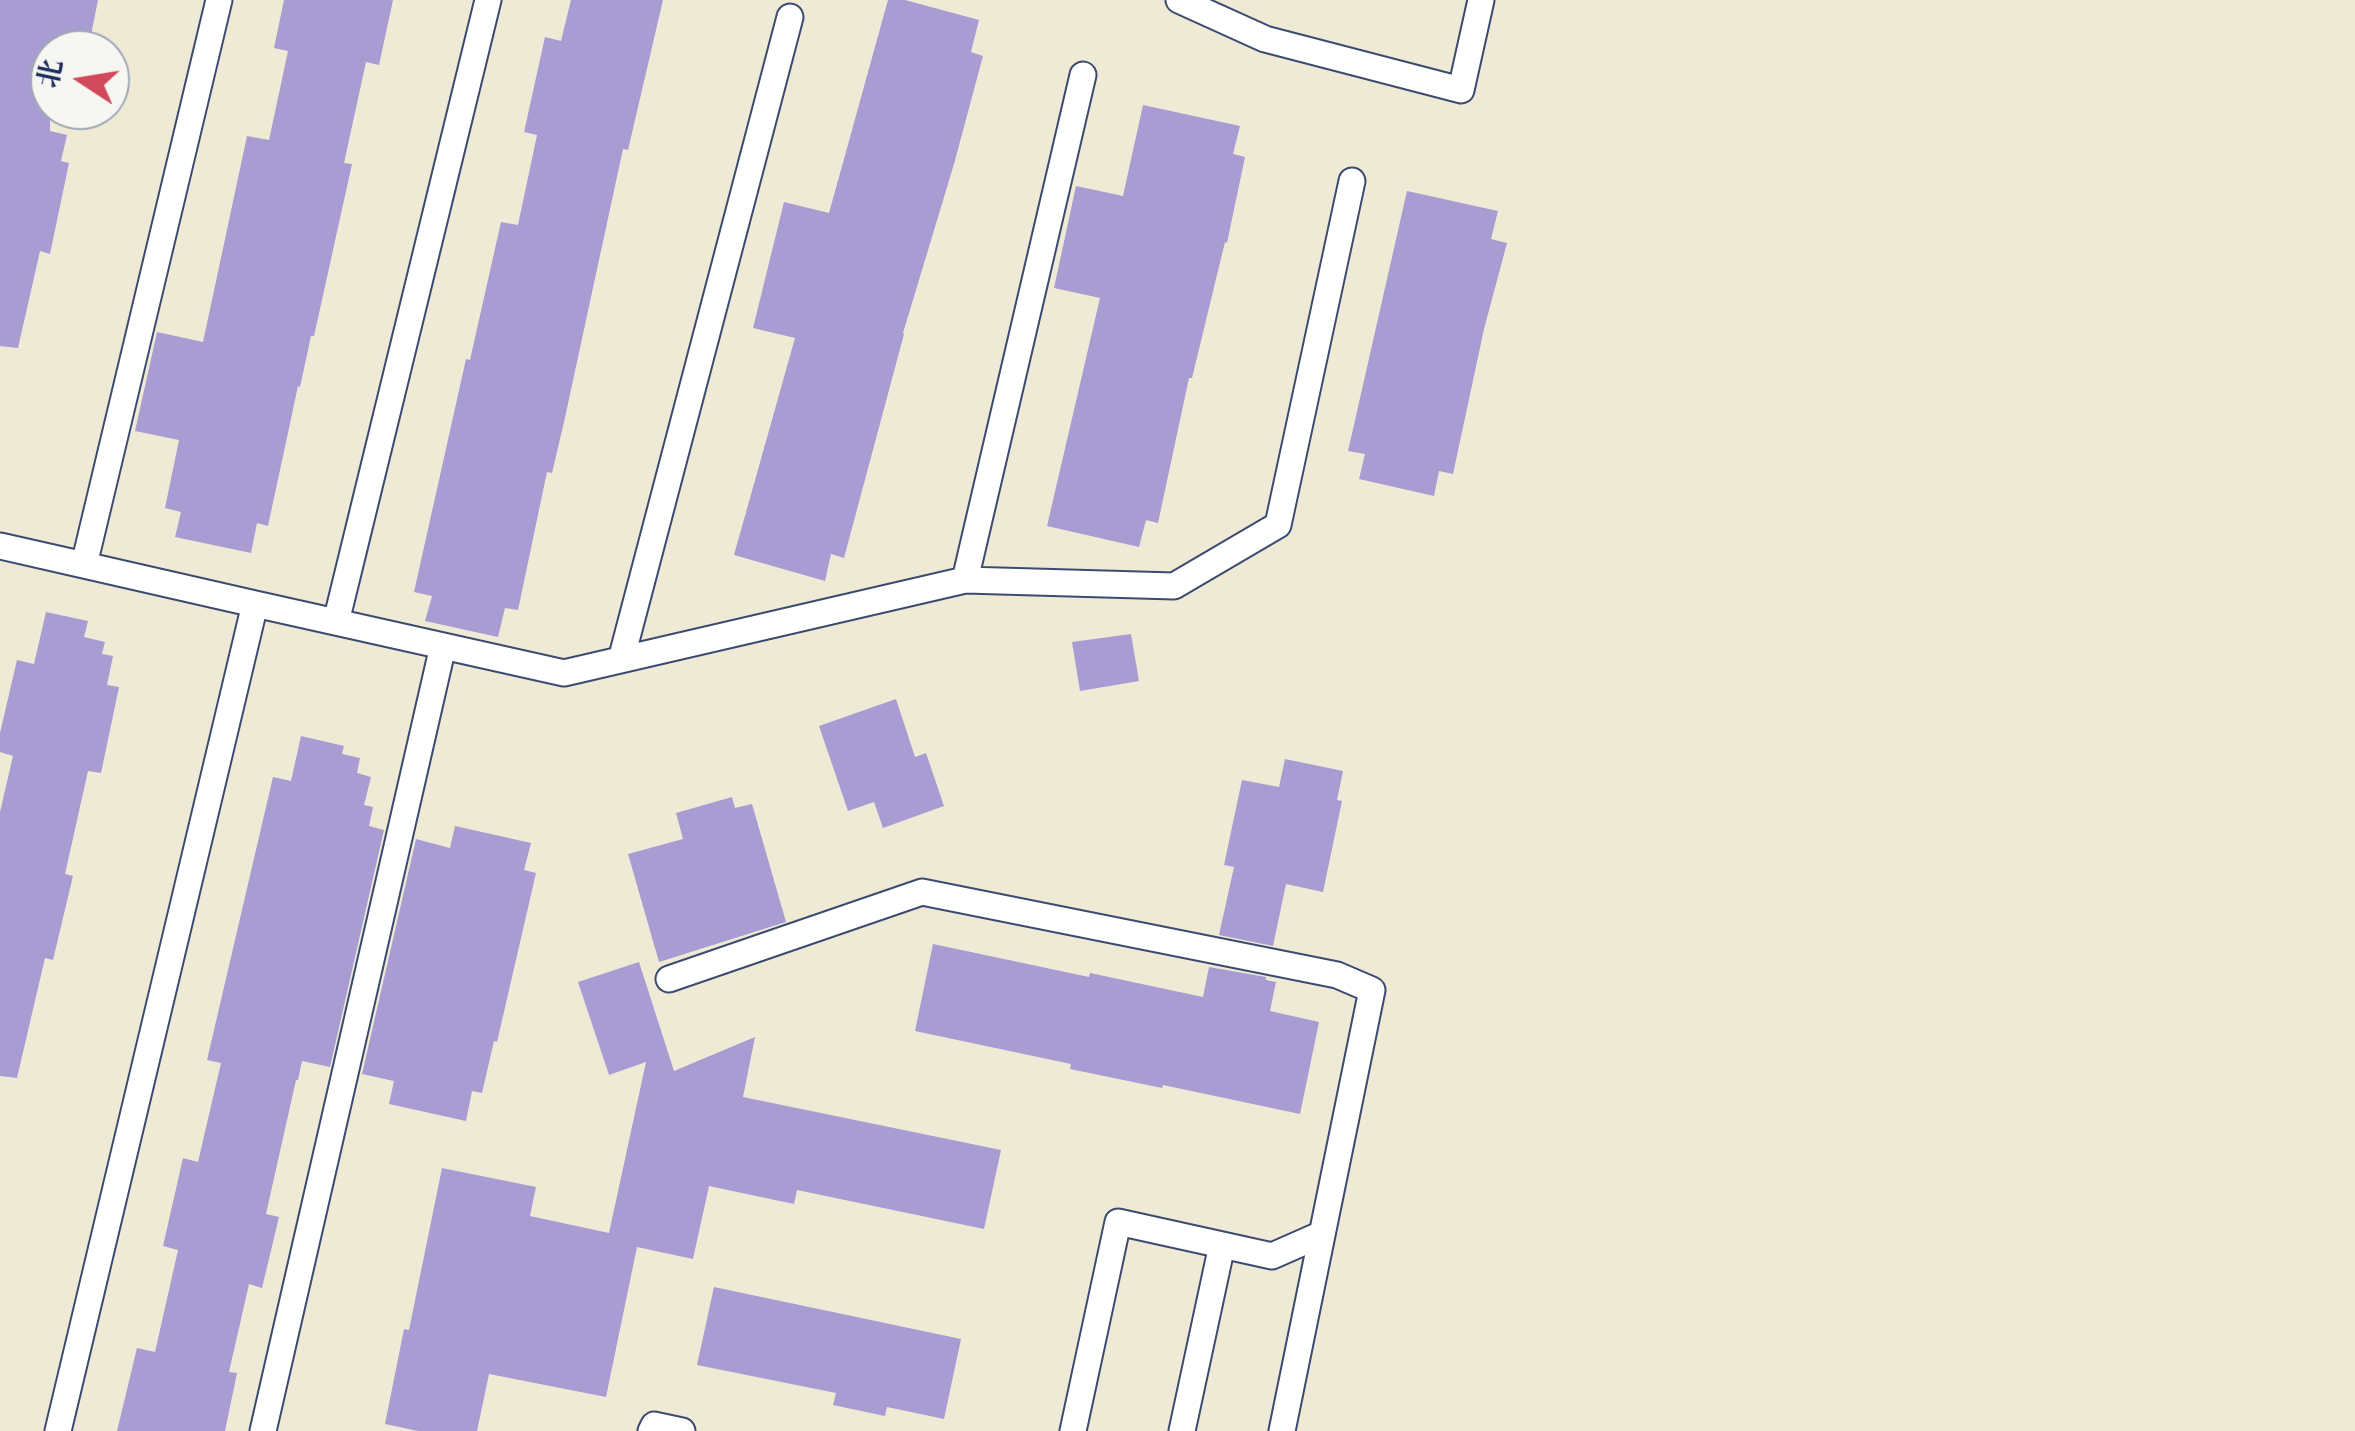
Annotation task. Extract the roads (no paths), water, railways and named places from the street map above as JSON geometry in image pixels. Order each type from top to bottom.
[{"type":"lane","points":[[84,565],[219,0]]},
{"type":"lane","points":[[336,622],[488,0]]},
{"type":"lane","points":[[1179,0],[1265,40],[1462,90],[1480,0]]},
{"type":"lane","points":[[621,660],[790,17]]},
{"type":"lane","points":[[964,580],[1082,76]]},
{"type":"lane","points":[[0,546],[564,673],[964,580],[1174,586],[1278,525],[1352,181]]},
{"type":"lane","points":[[58,1431],[255,604]]},
{"type":"lane","points":[[263,1431],[443,646]]},
{"type":"lane","points":[[669,979],[922,892],[1337,974],[1372,990],[1282,1431]]},
{"type":"lane","points":[[1074,1431],[1118,1222],[1272,1256],[1322,1234]]},
{"type":"lane","points":[[1182,1431],[1222,1245]]},
{"type":"lane","points":[[651,1431],[654,1425],[682,1431]]}]
